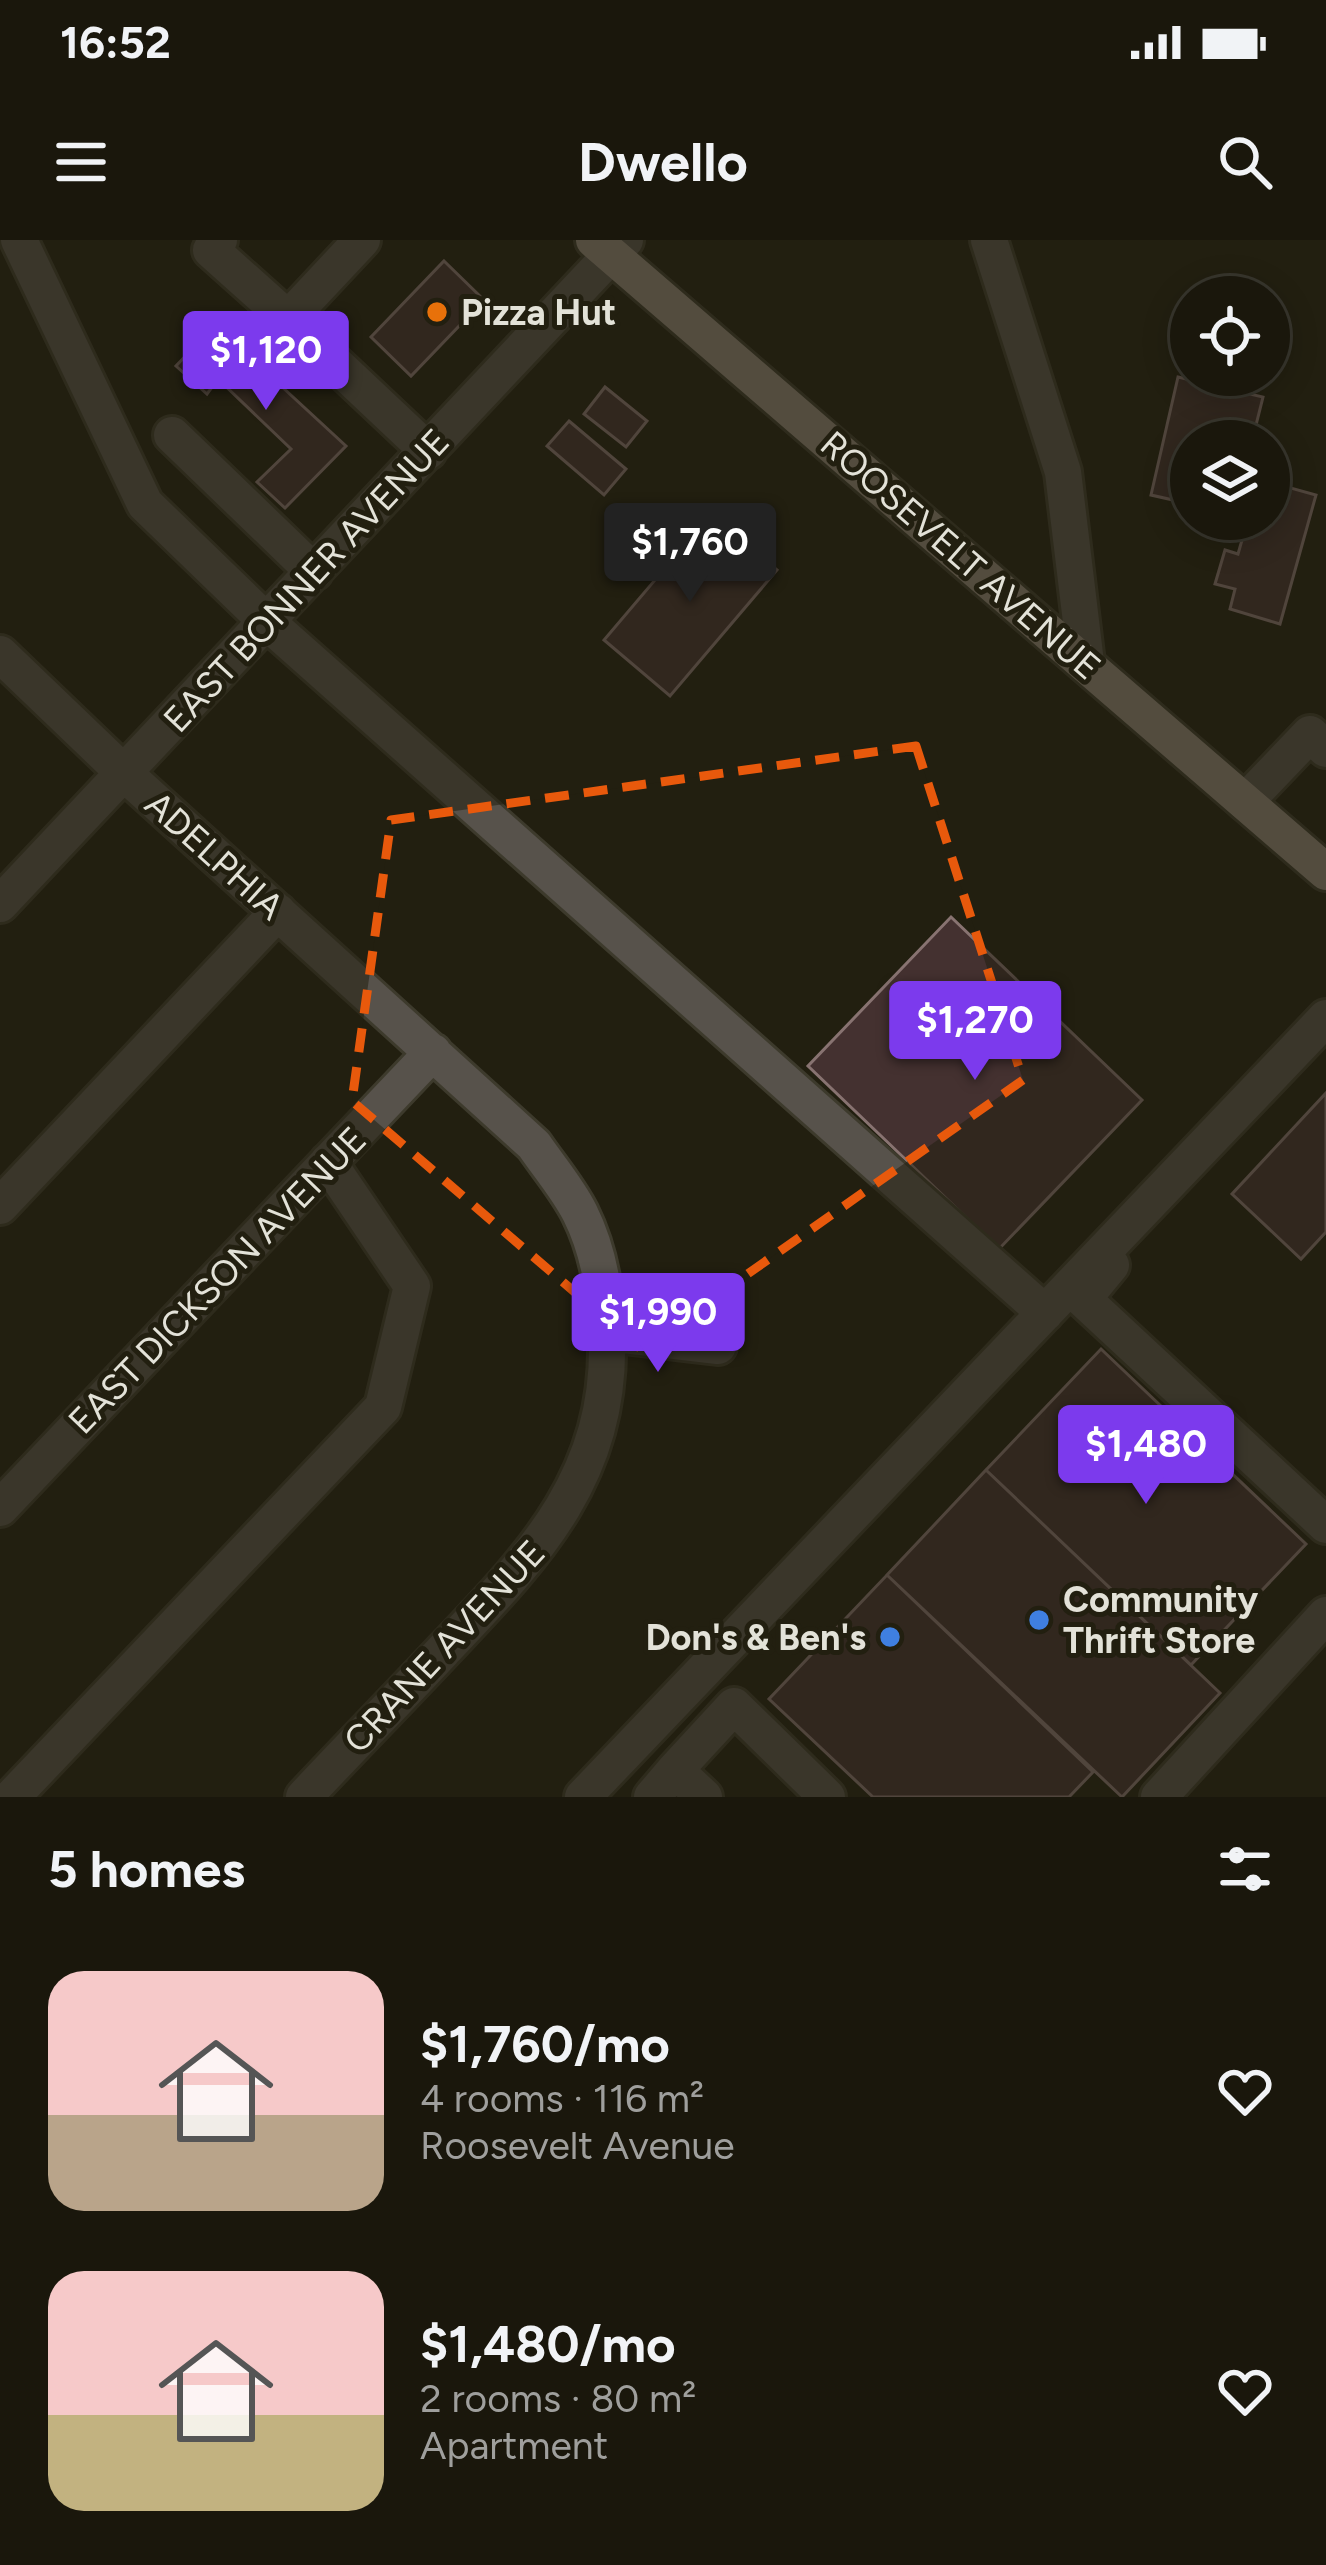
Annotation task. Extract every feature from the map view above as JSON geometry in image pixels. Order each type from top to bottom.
[{"type":"main road","name":"ROOSEVELT AVENUE","points":[[610,245],[1326,872]]},
{"type":"street","points":[[19,240],[146,504],[267,622],[1045,1313]]},
{"type":"street","points":[[219,240],[211,250],[428,452]]},
{"type":"street","points":[[288,320],[362,240]]},
{"type":"street","points":[[989,240],[1063,472],[1086,663]]},
{"type":"street","name":"EAST BONNER AVENUE","points":[[0,904],[428,452],[610,245]]},
{"type":"street","points":[[172,435],[314,572]]},
{"type":"street","name":"ADELPHIA","points":[[0,654],[124,773],[433,1052]]},
{"type":"street","points":[[1244,802],[1310,734],[1326,748]]},
{"type":"street","points":[[0,1206],[278,912]]},
{"type":"street","points":[[583,1797],[1326,1018]]},
{"type":"street","points":[[1326,1043],[1106,1270],[1084,1299],[1326,1525]]},
{"type":"street","name":"EAST DICKSON AVENUE","points":[[0,1508],[433,1052]]},
{"type":"street","name":"CRANE AVENUE","points":[[304,1797],[513,1577],[573,1495],[597,1431],[608,1363],[607,1333],[598,1262],[580,1212],[534,1145],[433,1052]]},
{"type":"street","points":[[12,1797],[383,1407],[412,1286],[328,1162]]},
{"type":"street","points":[[607,1333],[718,1346]]},
{"type":"street","points":[[1160,1797],[1326,1615]]},
{"type":"street","points":[[704,1797],[663,1783],[734,1706],[826,1797]]},
{"type":"highlighted area","points":[[916,746],[1023,1080],[641,1349],[352,1101],[391,820]]},
{"type":"building","points":[[444,261],[484,300],[411,376],[371,337]]},
{"type":"building","points":[[215,325],[346,446],[285,508],[257,482],[291,449],[218,379],[207,394],[176,366]]},
{"type":"building","points":[[605,387],[647,421],[626,447],[584,414]]},
{"type":"building","points":[[1174,396],[1263,397],[1257,420],[1170,420],[1170,499],[1151,495]]},
{"type":"building","points":[[569,421],[626,469],[604,495],[547,446]]},
{"type":"building","points":[[1290,488],[1316,495],[1280,624],[1230,609],[1235,589],[1215,584],[1225,550],[1238,554],[1242,540],[1290,540]]},
{"type":"building","points":[[711,514],[777,570],[670,696],[604,640]]},
{"type":"building","points":[[951,917],[1142,1100],[999,1249],[808,1066]]},
{"type":"building","points":[[1326,1093],[1326,1232],[1301,1259],[1232,1194]]},
{"type":"building","points":[[1101,1349],[1306,1544],[1191,1665],[986,1470]]},
{"type":"building","name":"Community Thrift Store","points":[[986,1470],[1220,1693],[1122,1797],[887,1575]]},
{"type":"building","name":"Don's & Ben's","points":[[887,1575],[1093,1772],[1069,1797],[873,1797],[769,1699]]},
{"type":"place","name":"Pizza Hut","points":[[437,312]]},
{"type":"place","name":"Community Thrift Store","points":[[1039,1620]]},
{"type":"place","name":"Don's & Ben's","points":[[890,1637]]}]
